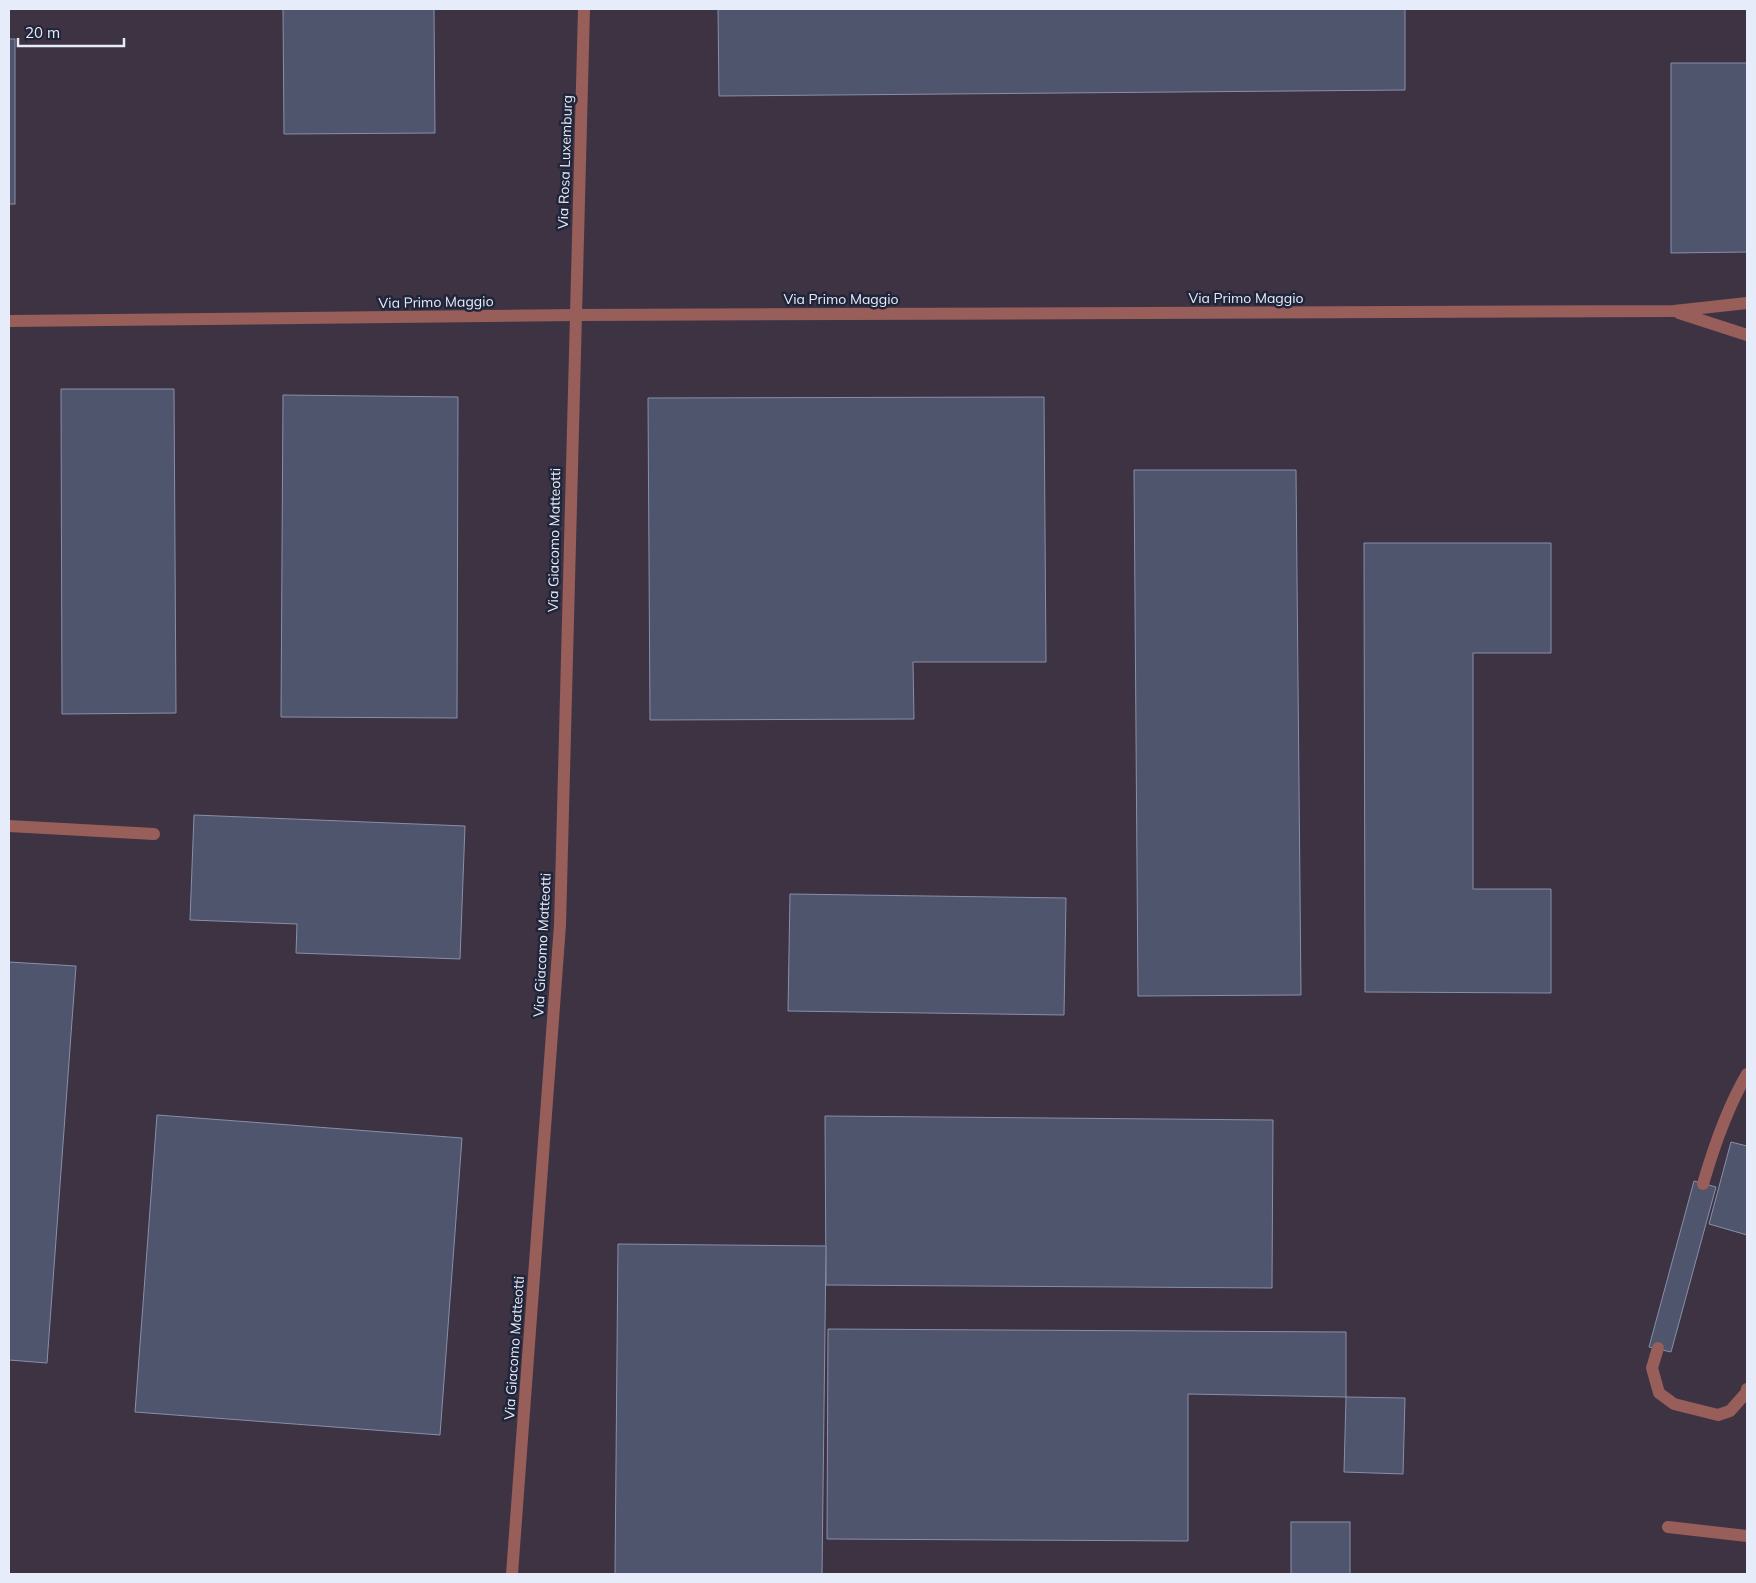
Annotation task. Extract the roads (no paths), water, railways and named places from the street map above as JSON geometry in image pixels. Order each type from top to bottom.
[{"type":"street","name":"Via Rosa Luxemburg","points":[[575,315],[584,9]]},
{"type":"street","name":"Via Primo Maggio","points":[[9,321],[575,315],[1674,311],[1747,303]]},
{"type":"street","name":"Via Primo Maggio","points":[[1674,311],[1747,335]]},
{"type":"street","name":"Via Giacomo Matteotti","points":[[512,1574],[560,925],[575,315]]},
{"type":"street","points":[[9,826],[154,834]]},
{"type":"street","points":[[1703,1184],[1714,1146],[1747,1074]]},
{"type":"street","points":[[1658,1348],[1652,1368],[1659,1393],[1674,1404],[1718,1415],[1730,1411],[1746,1394],[1747,1389]]},
{"type":"street","points":[[1668,1527],[1747,1536]]}]
